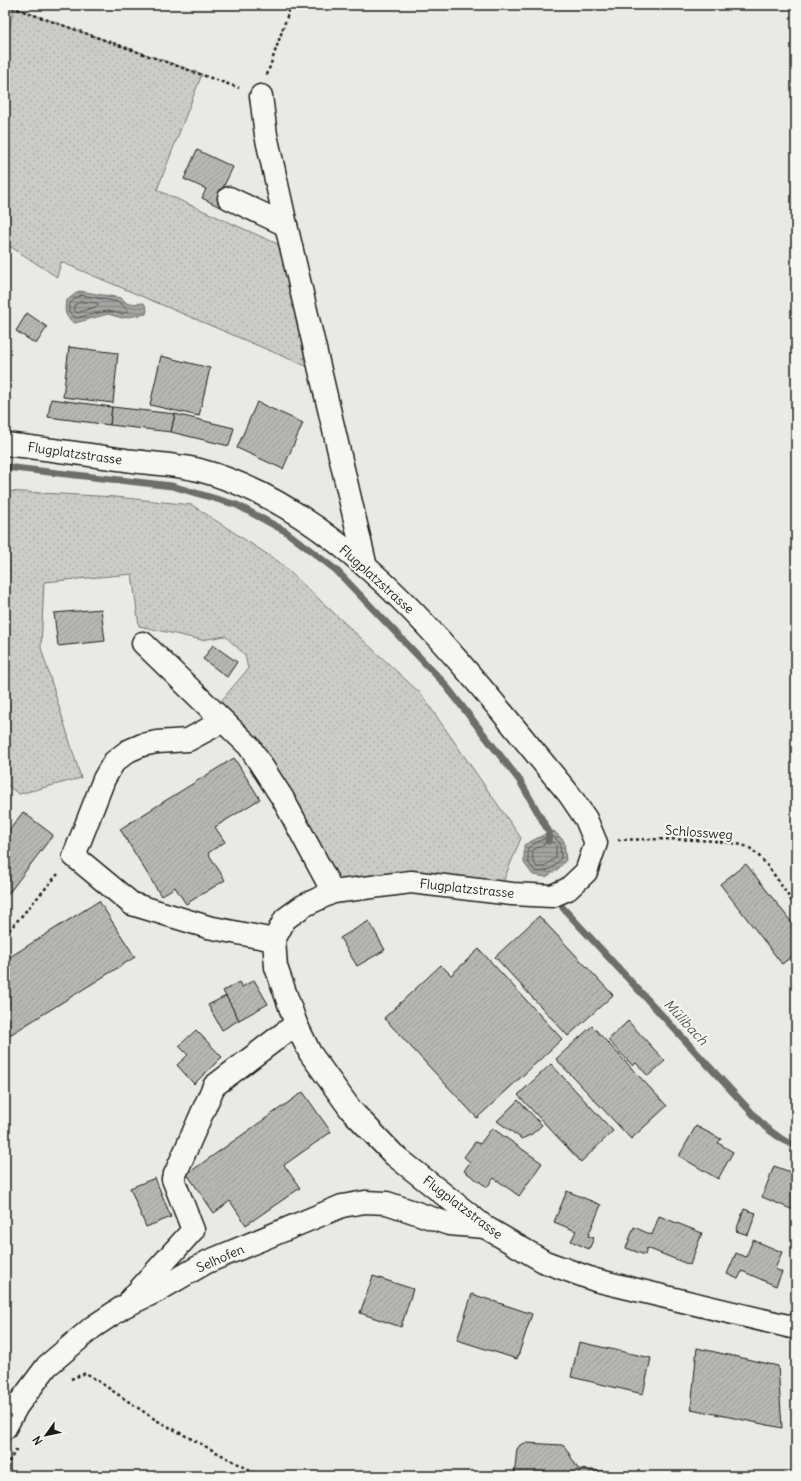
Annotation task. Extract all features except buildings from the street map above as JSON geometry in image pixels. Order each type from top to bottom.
[{"type":"street","points":[[260,96],[266,135],[286,225],[366,567]]},
{"type":"street","points":[[229,198],[286,225]]},
{"type":"street","name":"Flugplatzstrasse","points":[[5,444],[198,470],[244,486],[285,506],[329,535],[366,567],[425,623],[570,794],[586,819],[596,843],[586,872],[568,889],[552,896],[512,894],[411,882],[333,892],[304,906],[285,919],[274,940],[276,967],[296,1024],[310,1053],[351,1110],[394,1155],[485,1227],[545,1262],[595,1280],[796,1328]]},
{"type":"street","points":[[143,643],[249,746],[283,800],[333,892]]},
{"type":"street","points":[[223,721],[188,740],[157,742],[142,745],[128,751],[114,762],[104,779],[74,856],[132,904],[208,927],[274,940]]},
{"type":"street","points":[[123,1307],[193,1230],[173,1179],[214,1086],[296,1024]]},
{"type":"street","name":"Selhofen","points":[[5,1428],[17,1406],[47,1366],[94,1327],[123,1307],[157,1291],[207,1262],[342,1206],[365,1202],[387,1203],[449,1224],[485,1227]]},
{"type":"path","points":[[6,5],[260,96],[291,5]]},
{"type":"path","name":"Schlossweg","points":[[596,843],[640,839],[689,840],[732,844],[750,848],[763,861],[796,907]]},
{"type":"path","points":[[5,935],[74,856]]},
{"type":"path","points":[[65,1384],[71,1379],[86,1373],[156,1420],[261,1476]]},
{"type":"path","points":[[5,1467],[20,1446]]},
{"type":"shaded area","points":[[14,8],[202,74],[157,190],[291,250],[320,372],[61,262],[57,277],[5,243],[5,45]]},
{"type":"shaded area","points":[[5,491],[116,497],[192,505],[279,562],[421,694],[521,838],[498,894],[334,890],[215,708],[248,669],[245,655],[225,636],[202,640],[139,626],[132,574],[44,582],[41,648],[81,778],[19,794],[5,784]]},
{"type":"water","points":[[79,291],[121,298],[128,304],[144,303],[147,309],[146,314],[122,318],[108,314],[75,323],[67,316],[65,305],[66,301]]},
{"type":"water","points":[[554,831],[564,841],[566,860],[558,869],[546,877],[533,875],[524,863],[524,845],[549,832]]},
{"type":"waterway","points":[[5,467],[172,486],[237,505],[285,531],[336,570],[443,682],[520,781],[549,832],[548,841]]},
{"type":"waterway","name":"Mülibach","points":[[563,908],[765,1127],[783,1140],[796,1146]]}]
